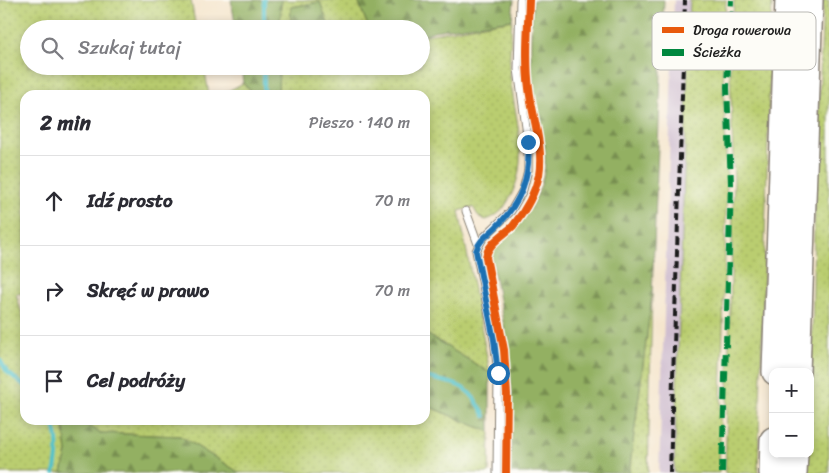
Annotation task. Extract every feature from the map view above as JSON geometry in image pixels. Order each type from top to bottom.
[{"type":"highway","points":[[775,368],[786,70]]},
{"type":"highway","points":[[797,368],[808,70]]},
{"type":"highway","points":[[772,458],[772,473]]},
{"type":"highway","points":[[794,458],[794,473]]},
{"type":"lane","points":[[478,244],[512,211],[523,190],[528,170],[528,142],[518,69],[520,0]]},
{"type":"lane","points":[[466,211],[478,244],[477,257],[494,340],[498,373],[497,473]]},
{"type":"shaded area","points":[[674,0],[690,0],[690,12],[674,12]]},
{"type":"shaded area","points":[[672,70],[688,70],[674,473],[659,473]]},
{"type":"green space","points":[[0,0],[191,0],[194,20],[20,20],[20,75],[206,75],[208,90],[20,90],[20,294],[16,294],[20,307],[20,425],[64,425],[67,452],[62,473],[0,473]]},
{"type":"green space","points":[[231,0],[281,0],[280,20],[234,20]]},
{"type":"green space","points":[[281,0],[362,0],[358,1],[365,20],[327,20],[320,2],[291,7],[290,20],[280,20]]},
{"type":"green space","points":[[358,0],[514,0],[512,20],[430,33],[430,20],[366,20]]},
{"type":"green space","points":[[533,0],[664,0],[664,12],[652,12],[652,70],[661,70],[652,295],[629,473],[510,473],[512,401],[509,353],[490,252],[512,231],[530,209],[541,183],[544,168],[545,152],[542,128],[534,96],[531,44]]},
{"type":"green space","points":[[690,0],[726,0],[725,12],[690,12]]},
{"type":"green space","points":[[734,0],[772,0],[772,12],[733,12]]},
{"type":"green space","points":[[823,0],[829,0],[829,473],[808,473],[808,458],[814,458],[814,368],[812,368],[814,232]]},
{"type":"green space","points":[[320,2],[327,20],[290,20],[291,7]]},
{"type":"green space","points":[[512,20],[510,74],[520,139],[519,170],[515,186],[504,207],[490,219],[486,220],[479,217],[473,207],[459,211],[490,373],[430,336],[430,90],[278,90],[279,75],[430,75],[430,34]]},
{"type":"green space","points":[[688,70],[723,70],[727,182],[719,473],[674,473]]},
{"type":"green space","points":[[730,70],[770,70],[758,473],[725,473],[734,181]]},
{"type":"green space","points":[[242,75],[279,75],[278,90],[249,90],[243,83]]},
{"type":"green space","points":[[243,83],[249,90],[230,90]]},
{"type":"green space","points":[[652,295],[648,473],[629,473]]},
{"type":"green space","points":[[430,336],[490,373],[490,432],[430,407]]},
{"type":"green space","points":[[430,407],[490,432],[489,473],[240,473],[180,436],[100,433],[88,425],[430,425]]},
{"type":"green space","points":[[64,425],[88,425],[100,433],[180,436],[240,473],[62,473],[67,452]]},
{"type":"waterway","points":[[264,0],[264,20]]},
{"type":"waterway","points":[[264,75],[264,90]]},
{"type":"waterway","points":[[0,360],[7,372],[20,382]]},
{"type":"waterway","points":[[430,378],[454,384],[468,391],[485,416]]},
{"type":"waterway","points":[[54,425],[57,446],[54,473]]},
{"type":"railway","points":[[685,0],[685,12]]},
{"type":"railway","points":[[670,473],[683,70]]},
{"type":"marked path","points":[[730,12],[731,0]]},
{"type":"marked path","points":[[722,473],[731,184],[728,70]]},
{"type":"cycle path","points":[[506,473],[507,394],[504,350],[486,257],[493,243],[513,226],[522,214],[532,196],[539,175],[539,142],[530,99],[527,66],[529,0]]},
{"type":"route","points":[[498,373],[494,340],[476,251],[478,244],[483,238],[512,211],[523,190],[528,170],[528,142]]}]
